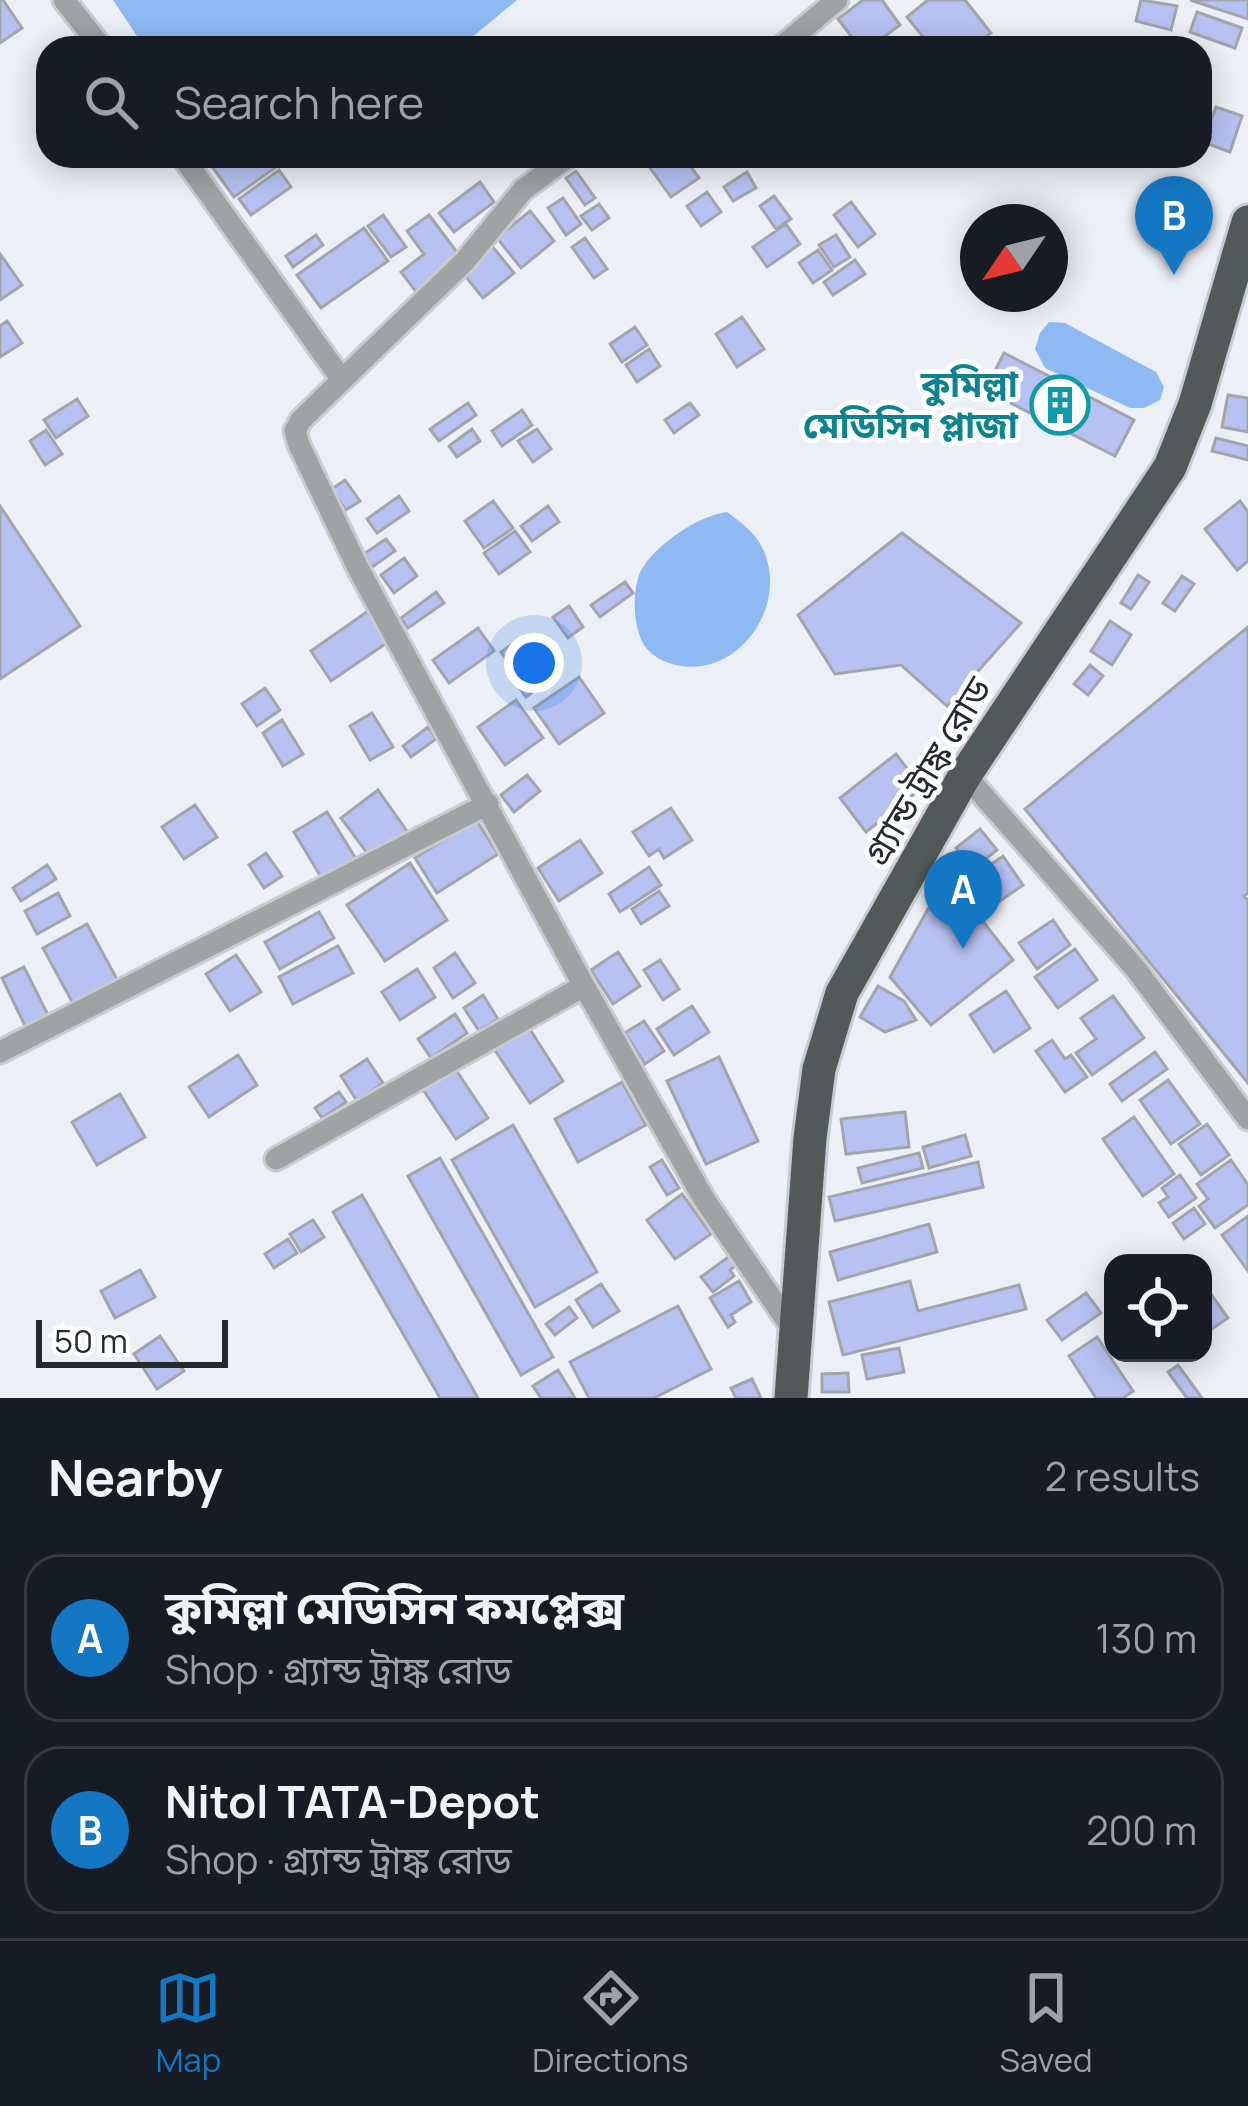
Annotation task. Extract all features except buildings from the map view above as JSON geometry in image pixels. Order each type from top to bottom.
[{"type":"highway","name":"গ্র্যান্ড ট্রাঙ্ক রোড","points":[[791,1398],[813,1115],[820,1069],[842,993],[965,775],[1170,467],[1196,404],[1248,222]]},
{"type":"street","points":[[64,0],[92,36]]},
{"type":"street","points":[[794,36],[837,0]]},
{"type":"street","points":[[191,168],[342,380]]},
{"type":"street","points":[[553,168],[523,190],[465,261],[295,431],[358,568],[584,986],[704,1199],[796,1334]]},
{"type":"street","points":[[965,775],[1135,968],[1248,1119]]},
{"type":"street","points":[[0,1052],[488,804]]},
{"type":"street","points":[[276,1159],[584,986]]},
{"type":"water","points":[[113,0],[517,0],[474,36],[137,36]]},
{"type":"water","points":[[1049,322],[1065,323],[1156,372],[1164,387],[1160,400],[1144,408],[1130,408],[1045,368],[1035,349]]},
{"type":"water","points":[[727,512],[746,527],[764,552],[770,581],[768,602],[749,638],[734,652],[697,667],[676,665],[652,654],[640,637],[635,616],[637,581],[659,548],[704,519]]},
{"type":"place","name":"Nitol TATA-Depot","points":[[1174,275]]},
{"type":"place","name":"কুমিল্লা মেডিসিন প্লাজা","points":[[1060,405]]},
{"type":"place","name":"কুমিল্লা মেডিসিন কমপ্লেক্স","points":[[963,949]]}]
